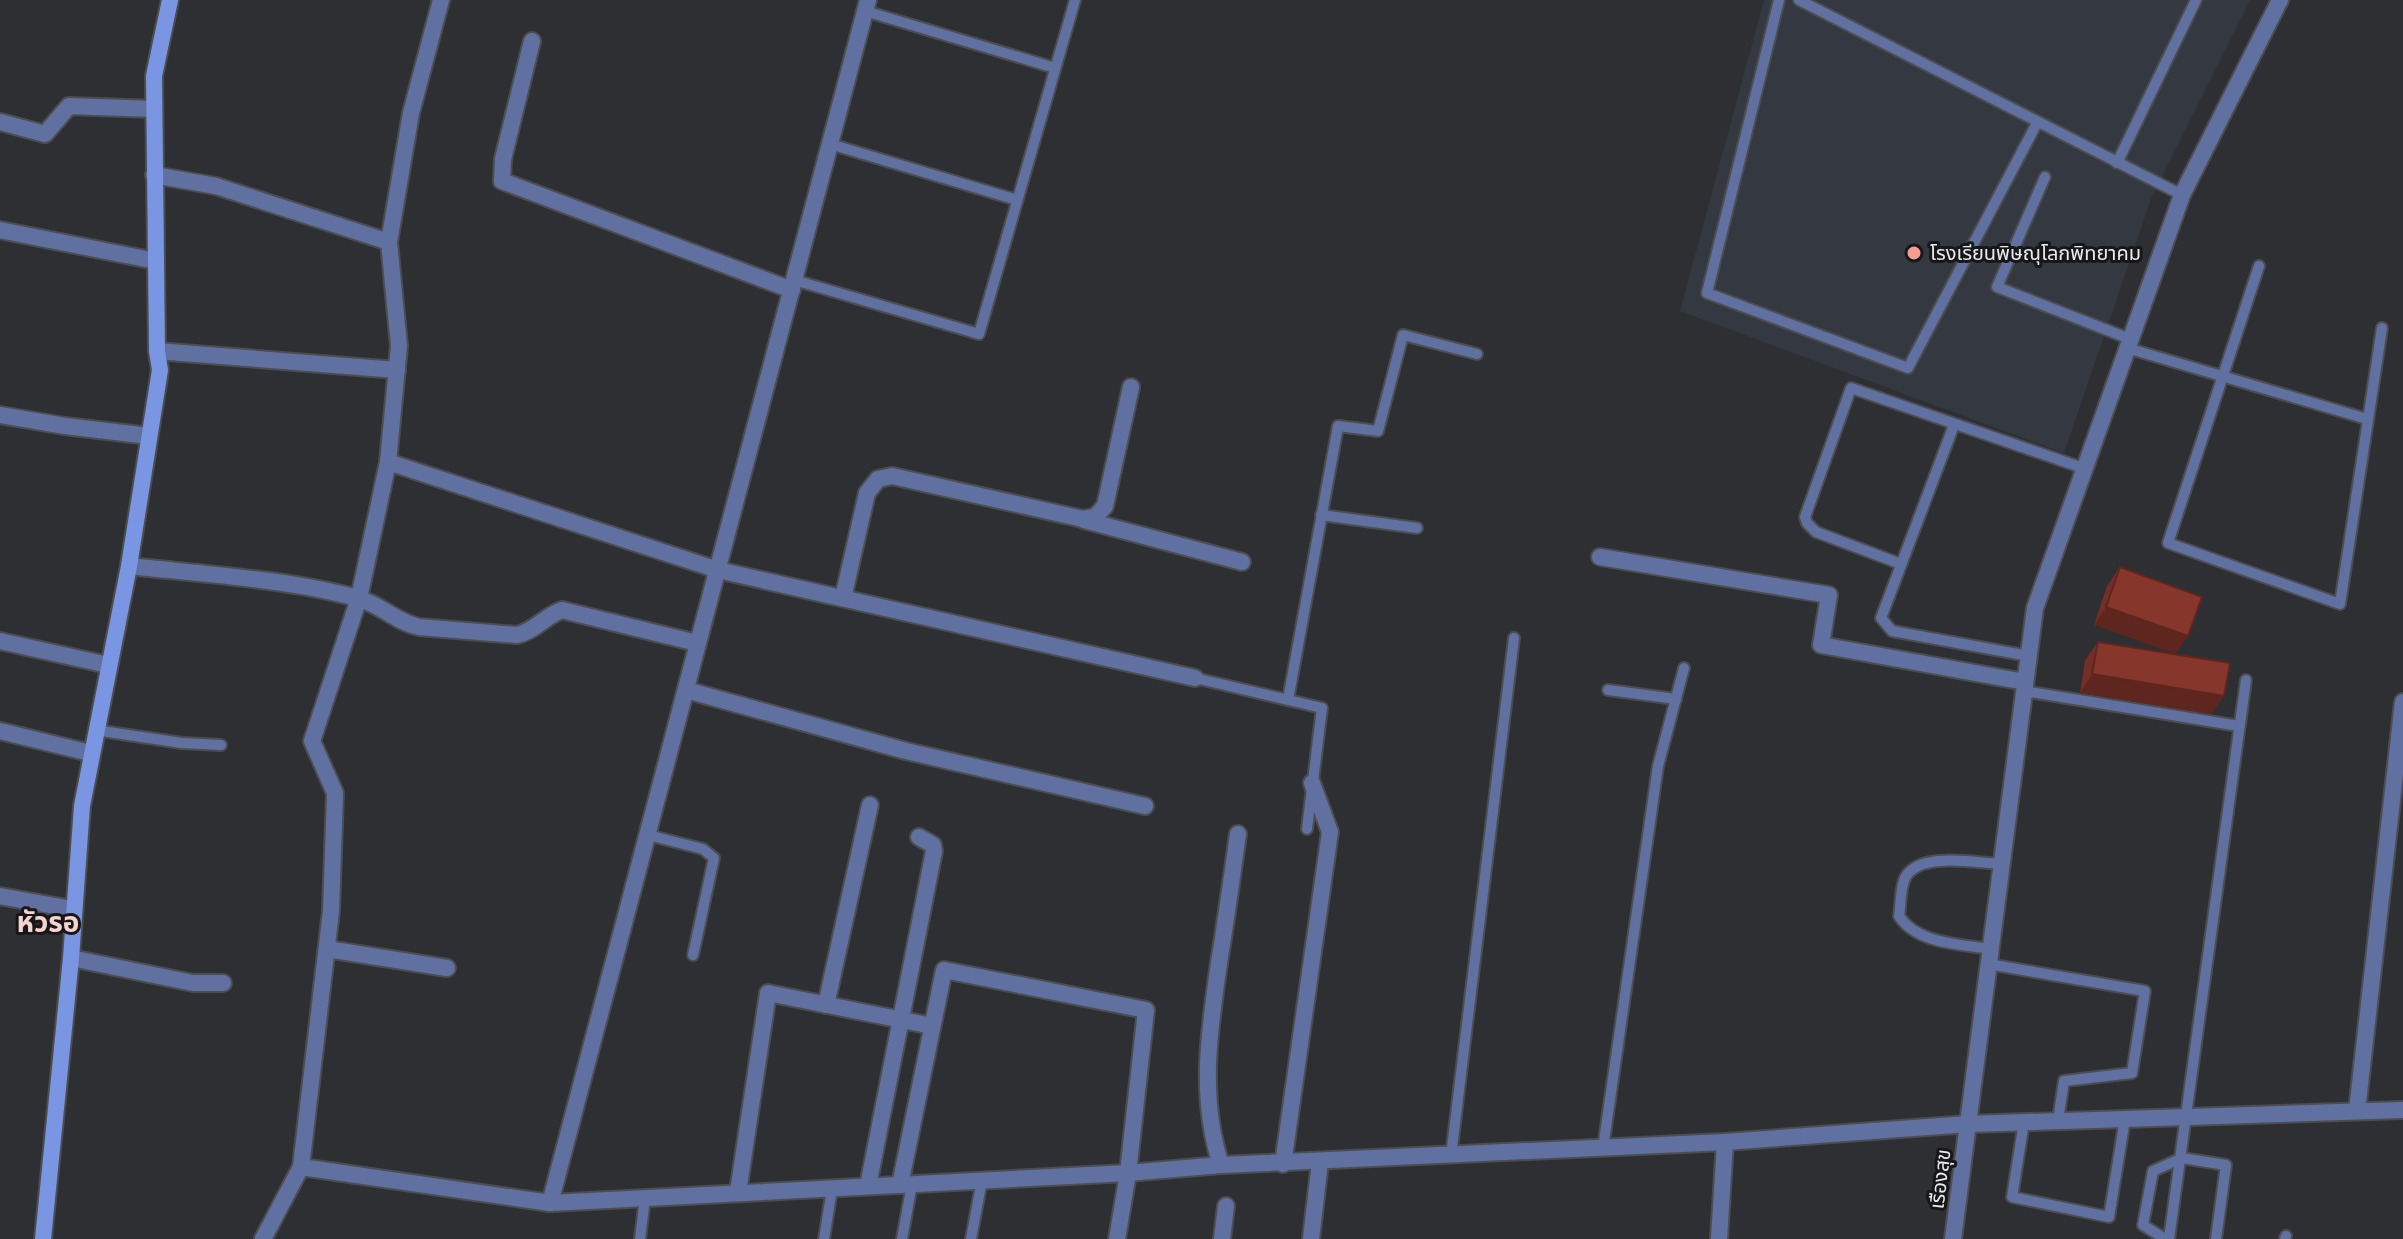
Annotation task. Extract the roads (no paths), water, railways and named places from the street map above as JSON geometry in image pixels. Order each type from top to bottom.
[{"type":"main road","points":[[43,1239],[71,958],[72,909],[82,806],[129,566],[160,370],[157,351],[154,76],[170,0]]},
{"type":"street","points":[[263,1239],[301,1167],[327,949],[335,793],[312,741],[359,598],[388,462],[399,346],[389,242],[411,113],[441,0]]},
{"type":"street","name":"เรืองสุข","points":[[1953,1239],[2035,608],[2182,195],[2280,0]]},
{"type":"street","points":[[550,1203],[867,6]]},
{"type":"street","points":[[532,41],[503,159],[502,181],[793,285]]},
{"type":"street","points":[[0,122],[45,134],[69,106],[154,109]]},
{"type":"street","points":[[154,175],[216,186],[389,242]]},
{"type":"street","points":[[0,230],[156,261]]},
{"type":"street","points":[[157,351],[397,370]]},
{"type":"street","points":[[1083,519],[1095,517],[1105,506],[1131,387]]},
{"type":"street","points":[[0,415],[149,436]]},
{"type":"street","points":[[388,462],[718,570],[1195,678]]},
{"type":"street","points":[[843,598],[867,493],[878,479],[892,476],[1083,519],[1242,562]]},
{"type":"street","points":[[1600,557],[1829,595],[1821,645],[2025,687]]},
{"type":"street","points":[[129,566],[264,581],[359,598],[405,624],[419,627],[517,635],[529,632],[552,613],[562,610],[697,643]]},
{"type":"street","points":[[0,641],[108,665]]},
{"type":"street","points":[[686,690],[906,751],[1145,806]]},
{"type":"street","points":[[2357,1111],[2403,702]]},
{"type":"street","points":[[0,731],[90,753]]},
{"type":"street","points":[[1283,1164],[1330,832],[1312,783]]},
{"type":"street","points":[[826,1005],[870,805]]},
{"type":"street","points":[[1221,1165],[1212,1138],[1207,1102],[1209,1044],[1238,834]]},
{"type":"street","points":[[868,1186],[934,851],[933,845],[919,837]]},
{"type":"street","points":[[0,896],[72,909]]},
{"type":"street","points":[[327,949],[447,968]]},
{"type":"street","points":[[71,958],[193,983],[223,983]]},
{"type":"street","points":[[906,1184],[944,970],[1146,1010],[1128,1173],[1117,1239]]},
{"type":"street","points":[[738,1192],[768,993],[932,1026]]},
{"type":"street","points":[[301,1167],[550,1203],[1128,1173],[1221,1165],[1725,1142],[1968,1124],[2403,1110]]},
{"type":"street","points":[[1719,1239],[1725,1142]]},
{"type":"street","points":[[1311,1239],[1320,1162]]},
{"type":"street","points":[[1222,1239],[1226,1206]]},
{"type":"lane","points":[[793,285],[979,334],[1075,0]]},
{"type":"lane","points":[[1779,0],[1707,293],[1908,368],[2037,123]]},
{"type":"lane","points":[[1799,0],[2182,195]]},
{"type":"lane","points":[[2117,163],[2196,0]]},
{"type":"lane","points":[[867,6],[1055,68]]},
{"type":"lane","points":[[830,144],[1017,200]]},
{"type":"lane","points":[[2045,177],[1997,287],[2128,344],[2367,419]]},
{"type":"lane","points":[[2259,266],[2168,543],[2340,604],[2382,328]]},
{"type":"lane","points":[[1288,700],[1338,426],[1378,431],[1403,335],[1477,354]]},
{"type":"lane","points":[[1901,564],[1816,532],[1805,517],[1851,388],[2083,468]]},
{"type":"lane","points":[[1954,425],[1881,618],[1886,627],[1899,632],[2029,656]]},
{"type":"lane","points":[[1321,515],[1417,528]]},
{"type":"lane","points":[[1451,1156],[1514,638]]},
{"type":"lane","points":[[1603,1148],[1658,766],[1684,668]]},
{"type":"lane","points":[[1195,678],[1322,708],[1307,829]]},
{"type":"lane","points":[[2216,1239],[2226,1165],[2182,1158],[2153,1171],[2143,1225],[2167,1239],[2182,1158],[2188,1116],[2246,680]]},
{"type":"lane","points":[[2025,687],[2239,726]]},
{"type":"lane","points":[[1608,690],[1676,699]]},
{"type":"lane","points":[[95,730],[182,743],[221,745]]},
{"type":"lane","points":[[648,835],[703,849],[714,858],[693,955]]},
{"type":"lane","points":[[2002,864],[1921,863],[1910,870],[1903,883],[1899,916],[1910,930],[1927,938],[1989,957],[2145,991],[2132,1073],[2064,1081],[2058,1120]]},
{"type":"lane","points":[[2024,1122],[2012,1197],[2109,1217],[2125,1119]]},
{"type":"lane","points":[[971,1239],[982,1180]]},
{"type":"lane","points":[[902,1239],[906,1184]]},
{"type":"lane","points":[[824,1239],[832,1189]]},
{"type":"lane","points":[[640,1239],[645,1198]]},
{"type":"place","name":"โรงเรียนพิษณุโลกพิทยาคม","points":[[1914,253]]},
{"type":"district","name":"หัวรอ","points":[[48,922]]}]
